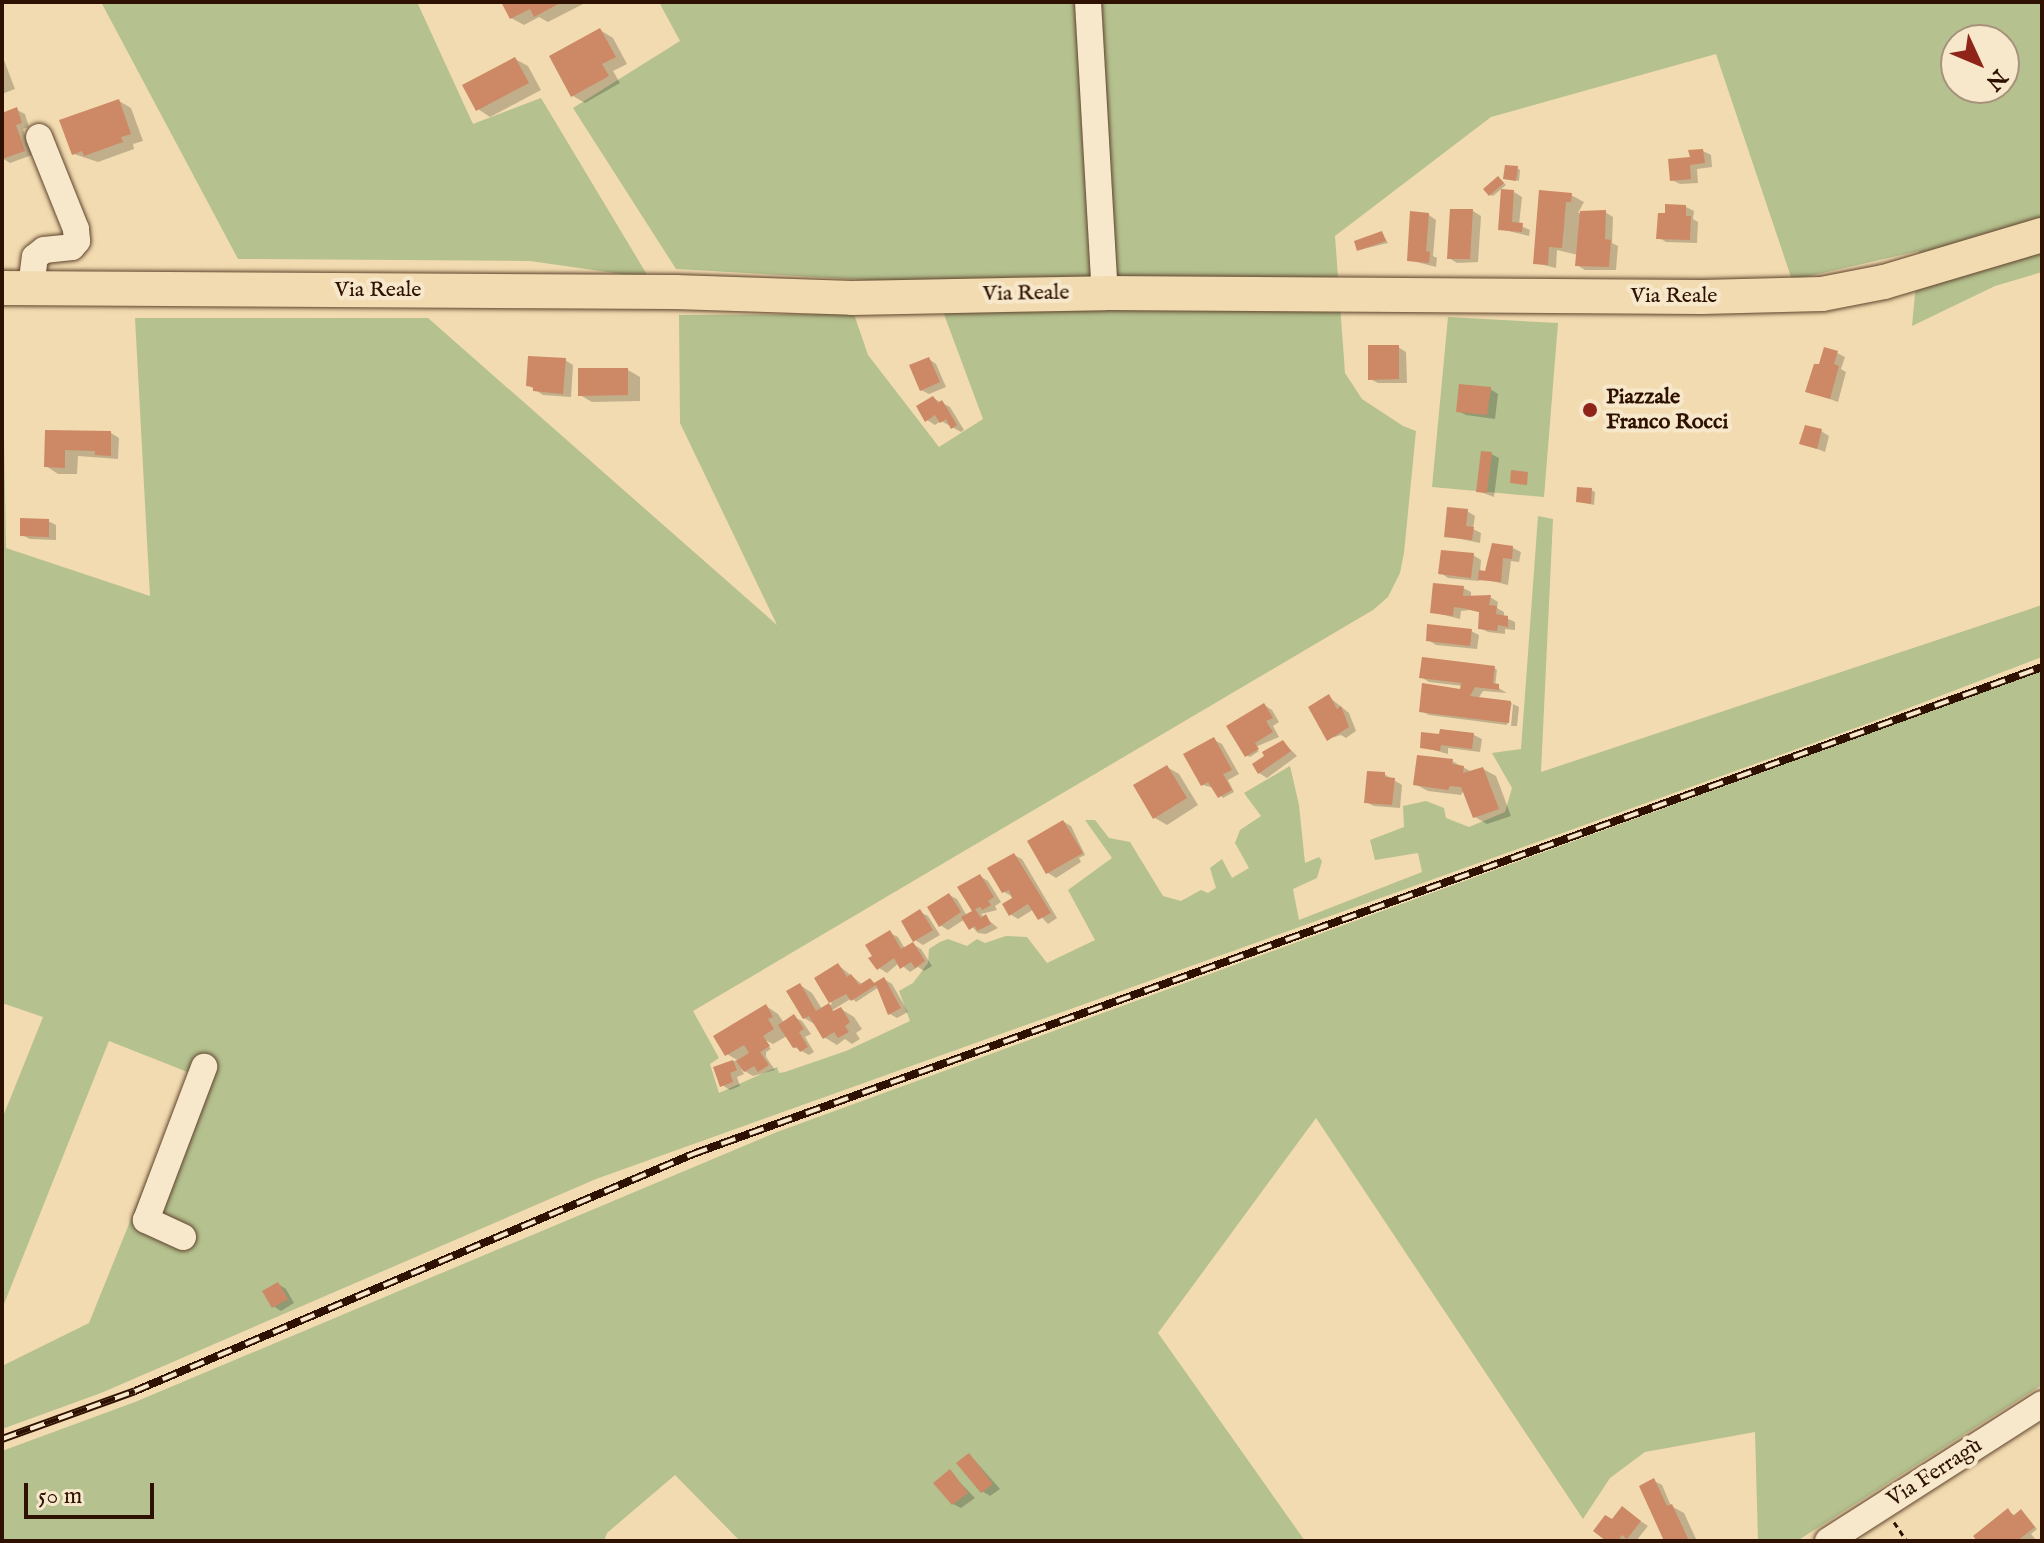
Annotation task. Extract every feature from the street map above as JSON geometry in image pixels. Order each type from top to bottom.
[{"type":"main road","name":"Via Reale","points":[[17,288],[675,292],[852,298],[1105,293],[1702,297],[1822,294],[1884,282],[2042,235]]},
{"type":"street","points":[[1088,2],[1105,293]]},
{"type":"street","points":[[17,288],[35,257],[44,250],[72,247],[77,241],[76,229],[39,137]]},
{"type":"street","points":[[183,1237],[146,1220],[204,1067]]},
{"type":"street","name":"Via Ferragù","points":[[1828,1541],[2042,1404]]},
{"type":"green space","points":[[101,2],[417,2],[473,124],[541,98],[649,278],[530,261],[238,259]]},
{"type":"green space","points":[[659,2],[2042,2],[2042,272],[1995,286],[1912,326],[1919,251],[1792,280],[1716,54],[1491,117],[1335,236],[1345,373],[1362,399],[1416,431],[1404,553],[1400,573],[1388,597],[1373,610],[693,1011],[719,1058],[710,1064],[719,1093],[777,1067],[779,1073],[785,1072],[846,1051],[910,1021],[899,991],[913,983],[928,963],[929,949],[940,942],[948,939],[967,946],[977,939],[985,943],[1006,936],[1027,937],[1047,963],[1095,940],[1068,890],[1112,858],[1085,820],[1095,820],[1109,838],[1130,842],[1163,896],[1181,901],[1201,890],[1208,893],[1216,888],[1210,868],[1222,859],[1232,878],[1249,868],[1235,843],[1240,830],[1261,816],[1244,793],[1290,766],[1299,805],[1305,863],[1319,857],[1322,861],[1317,878],[1293,889],[1299,920],[1422,872],[1418,853],[1375,860],[1370,840],[1404,827],[1403,806],[1426,801],[1444,808],[1446,818],[1469,827],[1505,812],[1512,788],[1492,753],[1521,749],[1538,516],[1553,519],[1541,772],[2042,605],[2042,657],[1872,722],[596,1179],[101,1393],[2,1429],[2,1366],[89,1323],[190,1073],[109,1041],[2,1309],[2,1119],[43,1017],[2,1003],[2,321],[6,548],[150,596],[135,318],[428,318],[777,625],[680,423],[679,315],[854,314],[868,355],[939,447],[983,419],[945,317],[937,284],[676,269],[573,108],[680,41]]},
{"type":"green space","points":[[1448,317],[1558,323],[1544,497],[1432,487]]},
{"type":"green space","points":[[2042,670],[2042,1385],[1797,1541],[1758,1541],[1755,1432],[1645,1452],[1610,1478],[1583,1519],[1316,1118],[1158,1333],[1305,1541],[740,1541],[675,1475],[607,1533],[604,1541],[2,1541],[2,1451],[135,1402],[777,1132]]},
{"type":"building","points":[[501,2],[562,2],[534,17],[530,9],[510,19]]},
{"type":"building","points":[[600,28],[616,57],[602,64],[609,76],[571,97],[549,56]]},
{"type":"building","points":[[515,57],[529,83],[476,111],[462,85]]},
{"type":"building","points":[[119,99],[131,134],[121,137],[123,142],[84,156],[82,151],[72,155],[59,120]]},
{"type":"building","points":[[17,107],[22,123],[16,125],[25,151],[2,159],[2,113]]},
{"type":"building","points":[[1703,149],[1705,163],[1690,165],[1691,179],[1670,181],[1668,159],[1690,157],[1688,150]]},
{"type":"building","points":[[1505,165],[1518,166],[1516,181],[1503,179]]},
{"type":"building","points":[[1498,176],[1504,183],[1489,196],[1483,189]]},
{"type":"building","points":[[1501,189],[1514,190],[1512,222],[1523,223],[1522,232],[1498,230]]},
{"type":"building","points":[[1539,190],[1572,193],[1571,202],[1566,202],[1562,248],[1549,247],[1548,265],[1533,264]]},
{"type":"building","points":[[1665,204],[1686,205],[1686,216],[1691,216],[1690,240],[1656,239],[1658,213],[1665,213]]},
{"type":"building","points":[[1450,209],[1473,209],[1470,259],[1447,259]]},
{"type":"building","points":[[1606,210],[1605,239],[1611,240],[1609,267],[1575,266],[1580,211]]},
{"type":"building","points":[[1410,211],[1429,213],[1426,251],[1430,252],[1429,263],[1407,261]]},
{"type":"building","points":[[1382,231],[1386,241],[1357,251],[1354,241]]},
{"type":"building","points":[[1368,345],[1399,345],[1399,379],[1368,380]]},
{"type":"building","points":[[1824,347],[1838,351],[1834,364],[1839,366],[1830,399],[1805,392],[1814,364],[1819,364]]},
{"type":"building","points":[[528,356],[566,358],[563,394],[533,391],[533,387],[526,386]]},
{"type":"building","points":[[929,357],[940,382],[920,391],[909,365]]},
{"type":"building","points":[[578,368],[628,368],[628,395],[578,396]]},
{"type":"building","points":[[1459,384],[1491,387],[1487,415],[1456,412]]},
{"type":"building","points":[[933,396],[938,403],[942,400],[957,425],[951,429],[946,419],[940,423],[935,415],[925,422],[916,406]]},
{"type":"building","points":[[1805,425],[1822,429],[1817,449],[1799,444]]},
{"type":"building","points":[[45,430],[111,431],[111,456],[95,455],[95,451],[65,450],[65,468],[44,467]]},
{"type":"building","points":[[1481,451],[1492,452],[1487,493],[1476,492]]},
{"type":"building","points":[[1511,470],[1528,472],[1527,485],[1510,483]]},
{"type":"building","points":[[1577,487],[1592,488],[1591,504],[1576,502]]},
{"type":"building","points":[[1447,507],[1468,509],[1466,526],[1474,527],[1472,540],[1444,537]]},
{"type":"building","points":[[20,518],[49,519],[49,537],[20,536]]},
{"type":"building","points":[[1492,543],[1513,546],[1512,559],[1503,558],[1501,582],[1478,580],[1479,570],[1485,571]]},
{"type":"building","points":[[1441,550],[1474,553],[1471,578],[1438,574]]},
{"type":"building","points":[[1433,583],[1464,586],[1463,596],[1491,595],[1489,605],[1497,606],[1496,614],[1508,616],[1508,627],[1498,625],[1497,631],[1478,629],[1479,612],[1462,608],[1454,607],[1453,616],[1430,613]]},
{"type":"building","points":[[1427,624],[1472,629],[1470,646],[1426,641]]},
{"type":"building","points":[[1422,657],[1495,666],[1493,683],[1499,684],[1499,690],[1475,687],[1470,696],[1511,701],[1509,723],[1419,712],[1422,683],[1460,689],[1461,683],[1419,678]]},
{"type":"building","points":[[1329,694],[1337,709],[1341,706],[1349,727],[1327,741],[1308,707]]},
{"type":"building","points":[[1264,703],[1273,718],[1266,721],[1273,732],[1255,743],[1259,749],[1245,757],[1226,726]]},
{"type":"building","points":[[1440,729],[1474,733],[1472,749],[1441,745],[1440,751],[1420,748],[1421,732],[1439,734]]},
{"type":"building","points":[[1214,737],[1232,770],[1223,774],[1232,790],[1218,798],[1208,782],[1201,786],[1183,754]]},
{"type":"building","points":[[1283,740],[1291,751],[1258,774],[1252,764],[1264,756],[1262,752]]},
{"type":"building","points":[[1417,755],[1453,759],[1452,764],[1464,766],[1463,773],[1483,767],[1499,809],[1473,818],[1461,787],[1450,786],[1448,790],[1413,785]]},
{"type":"building","points":[[1167,765],[1187,798],[1153,819],[1133,785]]},
{"type":"building","points":[[1367,771],[1385,772],[1385,777],[1395,778],[1392,805],[1364,803]]},
{"type":"building","points":[[1063,820],[1083,853],[1046,874],[1027,841]]},
{"type":"building","points":[[1014,853],[1051,913],[1038,920],[1028,904],[1009,916],[1002,904],[1012,898],[1009,890],[1002,893],[987,868]]},
{"type":"building","points":[[980,874],[994,897],[988,901],[991,905],[982,910],[980,907],[975,909],[981,918],[986,914],[991,924],[977,931],[975,926],[969,930],[961,917],[972,911],[957,887]]},
{"type":"building","points":[[949,893],[961,912],[939,927],[927,907]]},
{"type":"building","points":[[920,909],[933,930],[913,942],[901,921]]},
{"type":"building","points":[[890,930],[901,949],[913,942],[925,961],[915,968],[911,962],[900,969],[894,958],[877,970],[868,958],[872,956],[865,945]]},
{"type":"building","points":[[838,963],[847,977],[851,974],[859,985],[870,978],[874,983],[884,977],[901,1008],[888,1015],[876,985],[851,1001],[846,994],[829,1003],[814,978]]},
{"type":"building","points":[[800,983],[816,1011],[829,1003],[833,1011],[841,1007],[850,1022],[845,1026],[849,1032],[838,1038],[834,1032],[823,1039],[809,1016],[803,1019],[786,991]]},
{"type":"building","points":[[766,1004],[773,1017],[768,1019],[774,1029],[763,1036],[770,1046],[760,1052],[769,1065],[758,1072],[754,1066],[744,1072],[736,1061],[749,1053],[744,1045],[725,1056],[713,1036]]},
{"type":"building","points":[[794,1014],[804,1029],[799,1032],[808,1047],[800,1052],[797,1047],[793,1048],[778,1025]]},
{"type":"building","points":[[733,1060],[737,1070],[730,1073],[733,1082],[720,1087],[713,1067]]},
{"type":"building","points":[[278,1282],[288,1299],[272,1308],[262,1291]]},
{"type":"building","points":[[969,1453],[993,1484],[981,1493],[956,1463]]},
{"type":"building","points":[[950,1469],[968,1493],[952,1505],[933,1483]]},
{"type":"building","points":[[1654,1478],[1667,1506],[1672,1504],[1689,1541],[1664,1541],[1639,1486]]},
{"type":"building","points":[[1622,1506],[1641,1521],[1627,1539],[1622,1535],[1618,1541],[1606,1541],[1593,1531],[1605,1515],[1612,1519]]},
{"type":"building","points":[[2008,1508],[2013,1516],[2021,1509],[2035,1527],[2017,1541],[1977,1541],[1973,1536]]},
{"type":"railway","points":[[2,1439],[135,1391],[693,1154],[2042,667]]},
{"type":"place","name":"Piazzale Franco Rocci","points":[[1590,410]]}]
